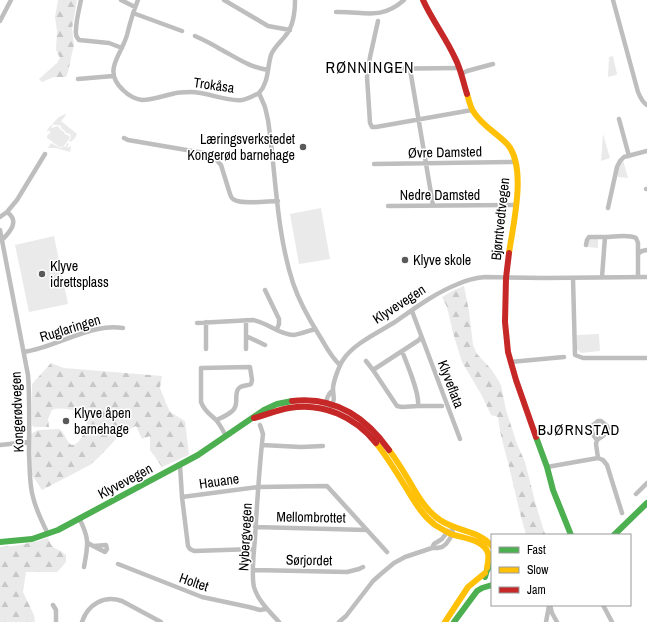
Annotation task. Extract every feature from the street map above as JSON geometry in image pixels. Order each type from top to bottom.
[{"type":"main road","name":"Bjørntvedtvegen","points":[[423,0],[430,15],[454,53],[472,110],[480,121],[507,144],[513,152],[516,162],[518,181],[516,205],[506,278],[505,306],[508,352],[510,362],[547,467],[560,511],[571,534]]},
{"type":"main road","name":"Klyvevegen","points":[[0,542],[32,539],[48,534],[208,449],[259,412],[286,401],[307,400],[328,405],[364,429],[381,447],[422,512],[433,524],[482,545],[488,552],[489,556],[488,569]]},
{"type":"main road","points":[[615,534],[647,503]]},
{"type":"main road","name":"Klyvevegen","points":[[451,531],[482,536],[491,545]]},
{"type":"main road","points":[[488,569],[486,579],[491,584]]},
{"type":"main road","points":[[445,622],[468,587],[488,569]]},
{"type":"main road","points":[[454,622],[477,591],[491,585]]},
{"type":"street","points":[[0,21],[10,0]]},
{"type":"street","points":[[81,0],[76,26],[76,33],[79,40],[109,43],[122,48]]},
{"type":"street","points":[[121,0],[135,7]]},
{"type":"street","points":[[78,79],[113,76],[114,64],[127,35],[138,0]]},
{"type":"street","points":[[224,0],[268,26],[290,30]]},
{"type":"street","points":[[294,0],[293,20],[290,30],[274,50],[265,84],[259,93],[265,107],[268,120],[281,230],[288,264],[300,301],[333,359],[340,365]]},
{"type":"street","points":[[336,12],[371,14],[380,13],[390,10],[404,0]]},
{"type":"street","points":[[613,0],[638,92],[643,102],[647,105]]},
{"type":"street","points":[[133,13],[182,31]]},
{"type":"street","points":[[378,21],[370,57],[367,83],[370,124],[372,127],[376,128],[472,110]]},
{"type":"street","points":[[195,36],[251,66],[268,70]]},
{"type":"street","points":[[368,69],[467,71],[493,64]]},
{"type":"street","points":[[410,69],[433,205]]},
{"type":"street","name":"Trokåsa","points":[[113,76],[126,93],[142,100],[174,93],[192,92],[241,100],[259,93]]},
{"type":"street","points":[[619,119],[629,156]]},
{"type":"street","points":[[124,138],[213,156],[221,165],[230,194],[234,200],[246,202],[278,201]]},
{"type":"street","points":[[608,208],[618,163],[621,159],[647,151]]},
{"type":"street","points":[[0,217],[7,212],[17,200],[44,154]]},
{"type":"street","name":"Øvre Damsted","points":[[374,164],[516,162]]},
{"type":"street","name":"Nedre Damsted","points":[[388,206],[516,205]]},
{"type":"street","points":[[2,240],[14,222],[12,216],[7,212]]},
{"type":"street","name":"Kongerødvegen","points":[[0,230],[24,352],[29,389],[30,478],[33,497],[39,516],[48,534]]},
{"type":"street","points":[[586,245],[589,237],[635,237],[637,240],[638,277]]},
{"type":"street","points":[[602,277],[605,237]]},
{"type":"street","points":[[638,254],[647,250]]},
{"type":"street","name":"Klyvevegen","points":[[328,405],[334,394],[333,390],[340,365],[347,354],[428,299],[460,283],[485,277],[647,277]]},
{"type":"street","points":[[573,278],[575,355],[583,358],[647,358]]},
{"type":"street","points":[[265,290],[279,319],[277,329]]},
{"type":"street","name":"Klyveflata","points":[[412,311],[460,439]]},
{"type":"street","points":[[246,320],[246,349]]},
{"type":"street","points":[[197,323],[256,320],[288,334],[295,335],[315,329]]},
{"type":"street","points":[[206,322],[206,349]]},
{"type":"street","name":"Ruglaringen","points":[[24,352],[47,346],[91,330],[106,327],[123,328]]},
{"type":"street","points":[[246,336],[265,345]]},
{"type":"street","points":[[366,361],[373,370],[419,340],[421,337]]},
{"type":"street","points":[[402,351],[416,391],[418,406]]},
{"type":"street","points":[[510,362],[564,357]]},
{"type":"street","points":[[216,420],[234,410],[236,407],[238,389],[251,384],[252,380],[250,367],[201,368],[203,407],[205,411],[216,420],[226,436]]},
{"type":"street","name":"Klyveflata","points":[[373,370],[397,406],[442,406]]},
{"type":"street","name":"Nybergvegen","points":[[260,425],[263,434],[255,527],[253,570],[254,587],[266,609],[279,622]]},
{"type":"street","points":[[597,440],[596,444],[598,458]]},
{"type":"street","points":[[0,445],[29,442]]},
{"type":"street","points":[[262,445],[301,447],[323,446]]},
{"type":"street","points":[[547,467],[598,458],[603,460],[607,465],[622,513]]},
{"type":"street","name":"Hauane","points":[[180,465],[182,497],[188,546],[190,549],[194,551],[254,549]]},
{"type":"street","points":[[636,494],[647,483]]},
{"type":"street","name":"Mellombrottet","points":[[258,487],[328,486],[387,552]]},
{"type":"street","name":"Hauane","points":[[182,497],[258,487]]},
{"type":"street","points":[[80,518],[88,539],[84,567]]},
{"type":"street","name":"Mellombrottet","points":[[255,527],[366,530]]},
{"type":"street","points":[[339,622],[346,616],[373,581],[382,572],[394,563],[432,548],[434,544],[451,531]]},
{"type":"street","points":[[88,543],[94,546]]},
{"type":"street","name":"Holtet","points":[[118,564],[202,597],[260,610],[266,609]]},
{"type":"street","name":"Sørjordet","points":[[253,570],[347,572],[363,567]]},
{"type":"street","points":[[82,622],[87,613],[96,603],[110,599],[117,599],[161,622]]},
{"type":"street","points":[[53,605],[56,610],[56,622]]},
{"type":"street","points":[[546,622],[550,606]]},
{"type":"street","points":[[550,606],[557,622]]},
{"type":"street","points":[[604,606],[612,622]]},
{"type":"green space","points":[[58,0],[77,0],[72,29],[74,44],[66,77],[54,77],[42,82],[39,79],[57,63],[60,58],[56,50],[57,31],[55,17]]},
{"type":"green space","points":[[613,56],[617,74],[608,77],[609,57]]},
{"type":"green space","points":[[65,114],[66,115],[61,121],[77,134],[71,142],[69,141],[71,138],[70,134],[66,133],[61,126],[52,124],[59,117]]},
{"type":"green space","points":[[51,125],[53,126],[51,127],[52,128],[57,126],[59,127],[69,136],[70,138],[63,147],[60,147],[52,142],[52,140],[51,141],[47,138],[50,131],[49,130],[48,132],[47,130]]},
{"type":"green space","points":[[603,134],[610,158],[601,161]]},
{"type":"green space","points":[[51,143],[61,148],[66,146],[67,143],[69,144],[67,147],[68,148],[70,146],[71,147],[70,152],[56,148],[48,148]]},
{"type":"green space","points":[[623,160],[628,178],[618,177],[618,170]]},
{"type":"green space","points":[[321,208],[330,259],[299,264],[290,214]]},
{"type":"green space","name":"Klyve idrettsplass","points":[[54,236],[68,304],[29,312],[15,245]]},
{"type":"green space","points":[[589,239],[598,239],[598,248],[588,247]]},
{"type":"green space","points":[[464,286],[473,345],[477,354],[492,370],[501,385],[506,410],[517,444],[525,462],[546,534],[526,534],[498,417],[491,415],[481,394],[462,362],[447,307],[442,297]]},
{"type":"green space","points":[[599,334],[600,351],[581,353],[577,349],[577,335]]},
{"type":"green space","points":[[51,363],[64,368],[162,376],[160,388],[170,412],[185,421],[189,455],[162,467],[150,450],[150,436],[142,439],[136,426],[121,434],[90,465],[42,490],[32,475],[31,434],[38,430],[59,429],[68,442],[72,445],[76,444],[80,440],[87,424],[82,415],[78,412],[67,409],[56,409],[52,410],[48,419],[49,427],[34,427],[32,425],[32,384]]},
{"type":"green space","points":[[48,538],[54,547],[66,555],[66,562],[57,572],[26,572],[23,592],[34,615],[35,622],[0,622],[0,547],[24,544]]},
{"type":"traffic: fast","points":[[0,542],[32,539],[58,530],[198,455],[264,410],[277,404],[292,401]]},
{"type":"traffic: fast","points":[[536,437],[547,467],[553,490],[571,534]]},
{"type":"traffic: fast","points":[[615,534],[647,503]]},
{"type":"traffic: fast","points":[[485,577],[487,570],[491,566]]},
{"type":"traffic: fast","points":[[454,622],[477,591],[491,585]]},
{"type":"traffic: slow","points":[[467,94],[473,111],[485,125],[508,145],[514,155],[518,182],[509,253]]},
{"type":"traffic: slow","points":[[376,443],[423,514],[435,525],[451,534],[472,540],[482,545],[488,553],[487,568]]},
{"type":"traffic: slow","points":[[389,450],[422,501],[435,516],[447,524],[480,537],[491,545]]},
{"type":"traffic: slow","points":[[445,622],[468,587],[485,573]]},
{"type":"traffic: jam","points":[[423,0],[457,62],[467,94]]},
{"type":"traffic: jam","points":[[509,253],[506,278],[505,322],[508,352],[536,437]]},
{"type":"traffic: jam","points":[[292,401],[307,400],[322,402],[335,405],[347,411],[370,427],[389,450]]},
{"type":"traffic: jam","points":[[254,418],[289,408],[314,407],[348,419],[368,434],[376,443]]},
{"type":"place","name":"Læringsverkstedet Kongerød barnehage","points":[[303,147]]},
{"type":"place","name":"Klyve skole","points":[[405,260]]},
{"type":"place","name":"Klyve idrettsplass","points":[[42,274]]},
{"type":"place","name":"Klyve åpen barnehage","points":[[66,421]]},
{"type":"district","name":"RØNNINGEN","points":[[370,67]]},
{"type":"district","name":"BJØRNSTAD","points":[[579,430]]}]
